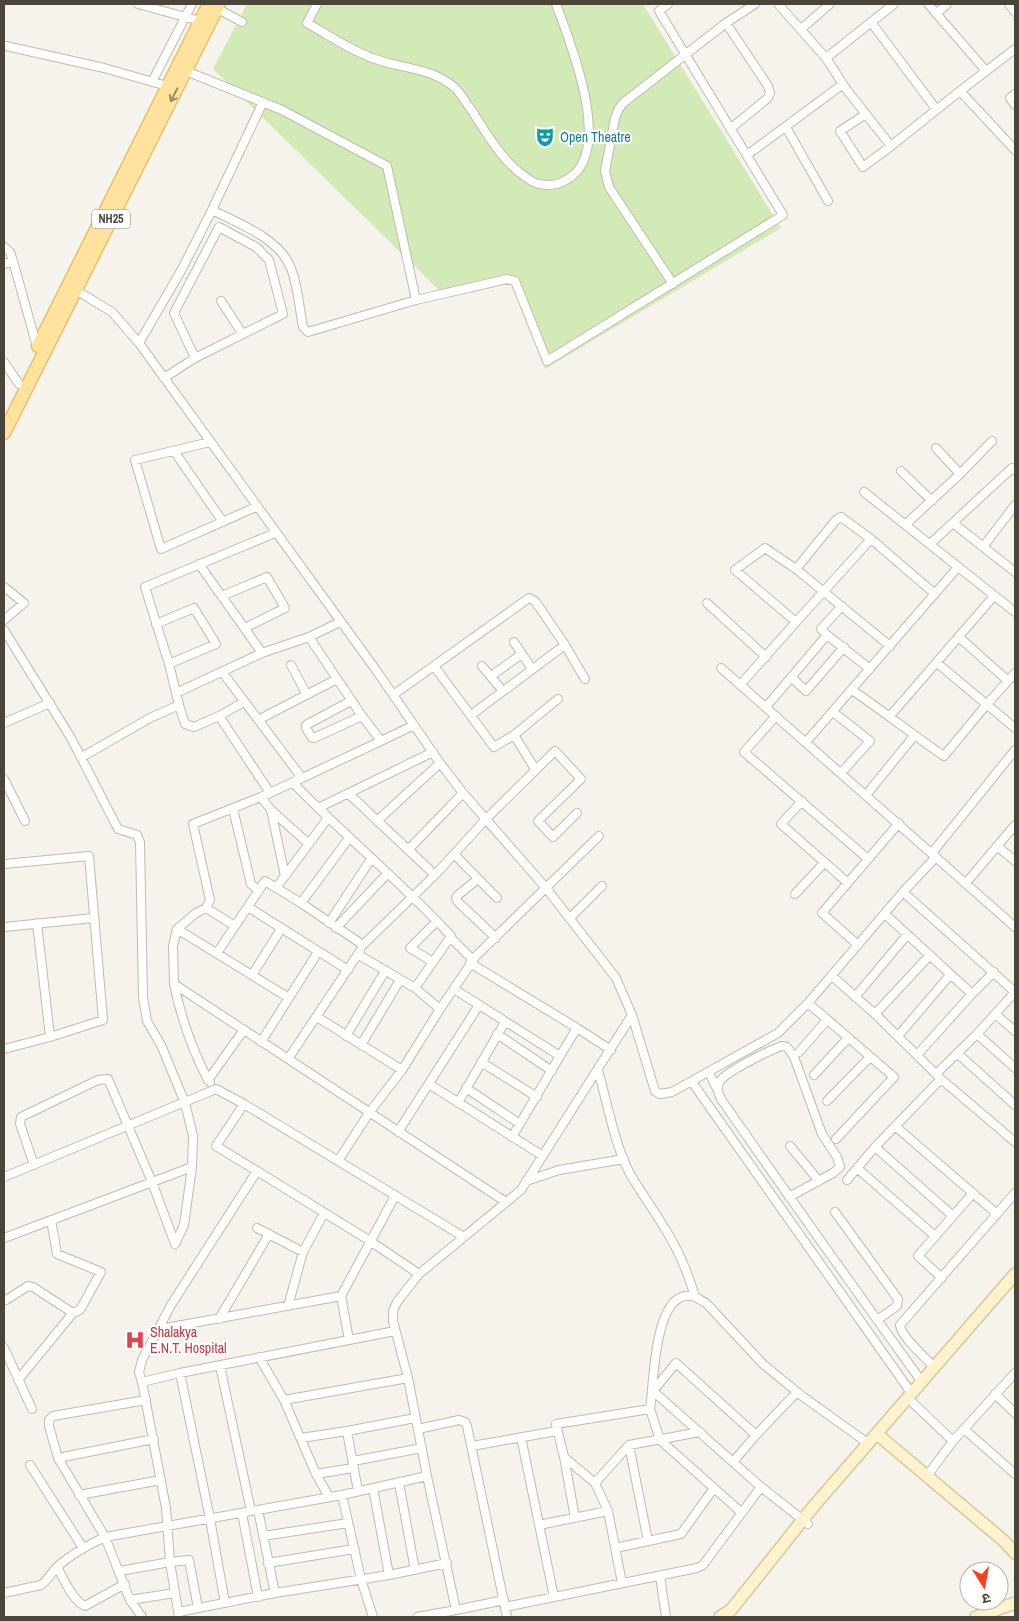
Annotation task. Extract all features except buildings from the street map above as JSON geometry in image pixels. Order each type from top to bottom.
[{"type":"main road","name":"NH25","points":[[4,433],[167,86],[200,20],[215,5]]},
{"type":"main road","name":"NH25","points":[[4,416],[37,347],[72,288],[186,71],[215,5]]},
{"type":"street","points":[[138,4],[200,20]]},
{"type":"street","points":[[152,82],[192,4]]},
{"type":"street","points":[[317,4],[306,23],[368,57],[390,64],[421,70],[444,80],[456,88],[508,161],[526,178],[535,183],[552,185],[561,183],[578,169],[586,152],[589,133],[588,114],[579,66],[556,4]]},
{"type":"street","points":[[212,210],[271,242],[282,253],[293,275],[303,327],[308,332],[416,300],[508,279],[515,281],[547,361],[783,215],[656,7],[668,4]]},
{"type":"street","points":[[673,284],[609,187],[606,171],[618,110],[623,103],[685,55],[755,4]]},
{"type":"street","points":[[778,4],[826,58],[843,84],[891,146]]},
{"type":"street","points":[[801,28],[830,4]]},
{"type":"street","points":[[826,58],[894,4]]},
{"type":"street","points":[[928,4],[986,71]]},
{"type":"street","points":[[936,13],[947,4]]},
{"type":"street","points":[[1009,4],[1015,12]]},
{"type":"street","points":[[215,5],[242,22]]},
{"type":"street","points":[[871,22],[936,109]]},
{"type":"street","points":[[726,24],[768,86],[770,93],[768,98],[730,129]]},
{"type":"street","points":[[6,46],[104,68],[167,86]]},
{"type":"street","points":[[866,114],[840,131],[862,168],[1015,49]]},
{"type":"street","points":[[186,71],[282,110],[388,166],[416,300]]},
{"type":"street","points":[[747,156],[843,84]]},
{"type":"street","points":[[960,91],[1015,150]]},
{"type":"street","points":[[1015,94],[1010,98],[1015,105]]},
{"type":"street","points":[[138,343],[182,269],[263,102]]},
{"type":"street","points":[[786,127],[828,201]]},
{"type":"street","points":[[164,378],[195,358],[283,314],[269,260],[256,247],[219,227],[174,313],[195,358]]},
{"type":"street","points":[[4,247],[10,252],[13,261],[37,347]]},
{"type":"street","points":[[4,264],[13,261]]},
{"type":"street","points":[[72,288],[112,312],[138,343],[462,793],[546,888],[616,978],[632,1015],[655,1091],[660,1094],[666,1094],[692,1082],[778,1033],[808,1003],[885,914],[934,855],[1015,750]]},
{"type":"street","points":[[221,301],[242,333]]},
{"type":"street","points":[[4,362],[19,384]]},
{"type":"street","points":[[906,524],[960,474],[992,441]]},
{"type":"street","points":[[210,442],[135,460],[161,549],[256,507]]},
{"type":"street","points":[[936,448],[960,474]]},
{"type":"street","points":[[174,451],[223,522]]},
{"type":"street","points":[[930,544],[1012,468],[1015,471]]},
{"type":"street","points":[[901,471],[932,501]]},
{"type":"street","points":[[864,492],[1015,612]]},
{"type":"street","points":[[983,547],[1015,505]]},
{"type":"street","points":[[796,569],[836,520],[841,517],[871,539],[935,594]]},
{"type":"street","points":[[954,523],[1015,572]]},
{"type":"street","points":[[244,702],[194,728],[184,724],[169,664],[145,587],[275,533]]},
{"type":"street","points":[[740,685],[871,539]]},
{"type":"street","points":[[796,622],[735,570],[765,548],[796,569],[890,646]]},
{"type":"street","points":[[199,564],[262,653]]},
{"type":"street","points":[[806,742],[958,567]]},
{"type":"street","points":[[222,596],[267,576],[285,608],[244,628]]},
{"type":"street","points":[[4,587],[24,603],[4,620]]},
{"type":"street","points":[[890,716],[994,596]]},
{"type":"street","points":[[393,695],[529,598],[535,601],[586,679]]},
{"type":"street","points":[[707,603],[766,657]]},
{"type":"street","points":[[842,606],[821,629],[870,669]]},
{"type":"street","points":[[156,624],[194,608],[216,644],[169,664]]},
{"type":"street","points":[[176,692],[262,653],[309,637],[340,622]]},
{"type":"street","points":[[4,630],[82,757],[118,829],[137,835],[140,842],[143,997],[147,1021],[161,1045],[187,1102],[193,1136],[192,1167],[184,1225],[174,1244],[152,1182],[108,1079],[98,1080],[21,1117],[20,1124],[34,1165]]},
{"type":"street","points":[[766,707],[827,635]]},
{"type":"street","points":[[309,637],[362,716],[382,740]]},
{"type":"street","points":[[959,638],[1008,681]]},
{"type":"street","points":[[514,642],[532,669]]},
{"type":"street","points":[[471,715],[502,690],[565,645]]},
{"type":"street","points":[[791,677],[806,690],[844,647]]},
{"type":"street","points":[[491,676],[522,654]]},
{"type":"street","points":[[937,663],[1015,728]]},
{"type":"street","points":[[290,665],[307,695]]},
{"type":"street","points":[[434,666],[494,747],[514,735],[558,699]]},
{"type":"street","points":[[482,666],[502,690]]},
{"type":"street","points":[[721,668],[1015,927]]},
{"type":"street","points":[[223,672],[302,778]]},
{"type":"street","points":[[852,690],[944,756],[1015,673]]},
{"type":"street","points":[[258,720],[337,679]]},
{"type":"street","points":[[352,701],[306,725],[312,738],[362,716]]},
{"type":"street","points":[[4,723],[50,704]]},
{"type":"street","points":[[82,757],[179,705]]},
{"type":"street","points":[[833,712],[870,741],[841,773]]},
{"type":"street","points":[[219,716],[270,793]]},
{"type":"street","points":[[776,716],[744,752],[868,860]]},
{"type":"street","points":[[414,726],[293,783],[193,824],[210,900],[206,908],[196,913],[177,929],[173,946],[174,984],[187,1032],[196,1056],[208,1080],[216,1088],[464,1237]]},
{"type":"street","points":[[514,735],[535,769]]},
{"type":"street","points":[[866,795],[914,736]]},
{"type":"street","points":[[288,1059],[363,945],[435,875],[486,819],[556,750],[581,779],[538,821],[553,837],[577,813]]},
{"type":"street","points":[[318,808],[433,752]]},
{"type":"street","points":[[378,821],[440,763]]},
{"type":"street","points":[[4,779],[26,821]]},
{"type":"street","points":[[293,783],[413,897],[450,935],[472,962],[611,1050]]},
{"type":"street","points":[[408,850],[462,793]]},
{"type":"street","points":[[349,794],[435,875]]},
{"type":"street","points":[[261,797],[271,810],[309,844]]},
{"type":"street","points":[[802,802],[781,824],[848,883]]},
{"type":"street","points":[[233,809],[251,884],[259,891]]},
{"type":"street","points":[[271,810],[285,876]]},
{"type":"street","points":[[276,888],[328,818]]},
{"type":"street","points":[[858,944],[822,913],[899,824]]},
{"type":"street","points":[[966,882],[1015,825]]},
{"type":"street","points":[[338,1161],[369,1113],[402,1070],[472,962],[599,836]]},
{"type":"street","points":[[301,903],[349,838]]},
{"type":"street","points":[[998,846],[1015,862]]},
{"type":"street","points":[[454,854],[497,898]]},
{"type":"street","points":[[4,864],[89,856],[102,1020],[50,1037],[4,1049]]},
{"type":"street","points":[[329,923],[371,859]]},
{"type":"street","points":[[795,894],[824,863]]},
{"type":"street","points":[[336,928],[387,874]]},
{"type":"street","points":[[478,879],[456,898],[496,938]]},
{"type":"street","points":[[217,953],[265,881],[363,945]]},
{"type":"street","points":[[570,918],[602,886]]},
{"type":"street","points":[[847,1180],[958,1053],[1015,992],[903,892]]},
{"type":"street","points":[[248,907],[348,970]]},
{"type":"street","points":[[206,908],[235,926]]},
{"type":"street","points":[[885,914],[972,994]]},
{"type":"street","points":[[4,927],[94,918]]},
{"type":"street","points":[[433,962],[410,948],[436,922]]},
{"type":"street","points":[[37,923],[50,1037]]},
{"type":"street","points":[[252,974],[281,928]]},
{"type":"street","points":[[177,929],[289,998]]},
{"type":"street","points":[[855,997],[907,935]]},
{"type":"street","points":[[415,988],[451,938]]},
{"type":"street","points":[[260,1042],[318,952]]},
{"type":"street","points":[[358,955],[415,988],[440,1009]]},
{"type":"street","points":[[875,1014],[930,955]]},
{"type":"street","points":[[346,1036],[385,971]]},
{"type":"street","points":[[917,1055],[994,972]]},
{"type":"street","points":[[898,1036],[950,975]]},
{"type":"street","points":[[832,976],[875,1014],[939,1077],[1015,1142]]},
{"type":"street","points":[[361,1045],[400,980]]},
{"type":"street","points":[[174,984],[506,1202]]},
{"type":"street","points":[[454,989],[560,1056]]},
{"type":"street","points":[[808,1003],[894,1077],[836,1139]]},
{"type":"street","points":[[398,1132],[479,1005]]},
{"type":"street","points":[[995,1014],[1015,1031]]},
{"type":"street","points":[[456,1610],[408,1378],[395,1331],[394,1311],[397,1302],[419,1274],[521,1190],[632,1015]]},
{"type":"street","points":[[317,1017],[402,1070]]},
{"type":"street","points":[[799,1052],[827,1020]]},
{"type":"street","points":[[458,1103],[505,1022]]},
{"type":"street","points":[[512,1137],[577,1028]]},
{"type":"street","points":[[208,1080],[243,1031]]},
{"type":"street","points":[[497,1034],[552,1071]]},
{"type":"street","points":[[977,1034],[1015,1068]]},
{"type":"street","points":[[814,1075],[848,1038]]},
{"type":"street","points":[[717,1089],[720,1081],[728,1073],[774,1048],[787,1047],[794,1057],[825,1140],[840,1163],[839,1169],[819,1182],[789,1197]]},
{"type":"street","points":[[958,1053],[1015,1105]]},
{"type":"street","points":[[827,1101],[870,1057]]},
{"type":"street","points":[[481,1062],[537,1097]]},
{"type":"street","points":[[598,1070],[624,1159],[632,1177],[663,1225],[687,1270],[695,1297]]},
{"type":"street","points":[[709,1073],[721,1099],[922,1382]]},
{"type":"street","points":[[692,1082],[913,1398],[953,1441]]},
{"type":"street","points":[[429,1084],[543,1156]]},
{"type":"street","points":[[4,1177],[187,1102],[216,1088]]},
{"type":"street","points":[[466,1088],[520,1124]]},
{"type":"street","points":[[244,1104],[216,1146],[370,1240],[419,1274]]},
{"type":"street","points":[[895,1126],[997,1214]]},
{"type":"street","points":[[790,1146],[819,1182]]},
{"type":"street","points":[[875,1147],[953,1216]]},
{"type":"street","points":[[526,1181],[559,1170],[624,1159]]},
{"type":"street","points":[[4,1238],[192,1167]]},
{"type":"street","points":[[857,1168],[935,1236]]},
{"type":"street","points":[[257,1171],[171,1305],[140,1366],[166,1508],[170,1562],[178,1614],[198,1608],[275,1593],[389,1575],[447,1563]]},
{"type":"street","points":[[942,1278],[918,1256],[973,1193]]},
{"type":"street","points":[[934,1368],[905,1337],[900,1329],[900,1325],[1015,1193]]},
{"type":"street","points":[[349,1340],[341,1296],[395,1196]]},
{"type":"street","points":[[288,1306],[303,1252],[324,1212]]},
{"type":"street","points":[[835,1212],[898,1299],[898,1306],[877,1320]]},
{"type":"street","points":[[18,1380],[73,1313],[80,1310],[101,1272],[57,1254],[51,1220]]},
{"type":"street","points":[[257,1228],[303,1252]]},
{"type":"street","points":[[219,1319],[269,1234]]},
{"type":"street","points":[[913,1398],[922,1382],[1015,1274]]},
{"type":"street","points":[[4,1299],[28,1286],[73,1313]]},
{"type":"street","points":[[806,1521],[913,1398],[1015,1286]]},
{"type":"street","points":[[160,1329],[341,1296]]},
{"type":"street","points":[[742,1513],[660,1440],[650,1408],[653,1391],[654,1362],[664,1317],[668,1309],[678,1299],[685,1296],[695,1297],[706,1303],[763,1364],[797,1392],[869,1444]]},
{"type":"street","points":[[142,1382],[395,1331]]},
{"type":"street","points":[[4,1348],[32,1409]]},
{"type":"street","points":[[260,1357],[284,1400],[316,1474],[329,1497]]},
{"type":"street","points":[[653,1391],[676,1364],[756,1435]]},
{"type":"street","points":[[220,1366],[250,1512],[258,1597]]},
{"type":"street","points":[[180,1373],[225,1604]]},
{"type":"street","points":[[927,1476],[953,1441],[1015,1373]]},
{"type":"street","points":[[284,1400],[408,1378]]},
{"type":"street","points":[[653,1391],[761,1487],[806,1521]]},
{"type":"street","points":[[733,1462],[797,1392]]},
{"type":"street","points":[[995,1394],[1015,1412]]},
{"type":"street","points":[[142,1617],[130,1600],[105,1537],[58,1458],[49,1420],[53,1416],[146,1400]]},
{"type":"street","points":[[574,1518],[564,1457],[556,1424],[650,1408]]},
{"type":"street","points":[[301,1438],[415,1418]]},
{"type":"street","points":[[418,1429],[459,1420],[467,1426],[507,1617]]},
{"type":"street","points":[[964,1429],[1015,1474]]},
{"type":"street","points":[[472,1446],[557,1430]]},
{"type":"street","points":[[347,1431],[358,1491]]},
{"type":"street","points":[[595,1483],[629,1445],[700,1432]]},
{"type":"street","points":[[734,1617],[752,1589],[806,1521],[869,1444],[880,1436]]},
{"type":"street","points":[[880,1436],[1004,1541],[1015,1553]]},
{"type":"street","points":[[521,1437],[554,1597]]},
{"type":"street","points":[[58,1458],[154,1439]]},
{"type":"street","points":[[629,1445],[648,1541]]},
{"type":"street","points":[[316,1474],[422,1448]]},
{"type":"street","points":[[564,1457],[595,1483],[608,1511],[622,1583]]},
{"type":"street","points":[[30,1465],[83,1548]]},
{"type":"street","points":[[4,1593],[34,1587],[46,1582],[56,1569],[83,1548],[105,1537],[167,1525],[210,1520],[342,1495],[427,1476]]},
{"type":"street","points":[[79,1495],[161,1480]]},
{"type":"street","points":[[399,1483],[415,1570]]},
{"type":"street","points":[[417,1617],[554,1597],[697,1568],[703,1565],[761,1487]]},
{"type":"street","points":[[373,1488],[389,1575]]},
{"type":"street","points":[[615,1548],[681,1534],[714,1488]]},
{"type":"street","points":[[342,1495],[361,1579],[373,1617]]},
{"type":"street","points":[[539,1525],[608,1511]]},
{"type":"street","points":[[250,1512],[263,1536],[275,1593]]},
{"type":"street","points":[[263,1536],[348,1523]]},
{"type":"street","points":[[268,1563],[354,1549]]},
{"type":"street","points":[[120,1571],[189,1560],[198,1608]]},
{"type":"street","points":[[56,1569],[80,1604],[85,1606],[125,1584]]},
{"type":"street","points":[[660,1576],[666,1617]]},
{"type":"street","points":[[720,1617],[731,1610],[752,1589]]},
{"type":"street","points":[[130,1600],[175,1593]]},
{"type":"street","points":[[979,1617],[1015,1603]]},
{"type":"green space","points":[[247,4],[643,4],[781,228],[545,369],[513,283],[447,298],[213,69]]},
{"type":"place","name":"Open Theatre","points":[[545,137]]},
{"type":"place","name":"Shalakya E.N.T. Hospital","points":[[135,1340]]}]
